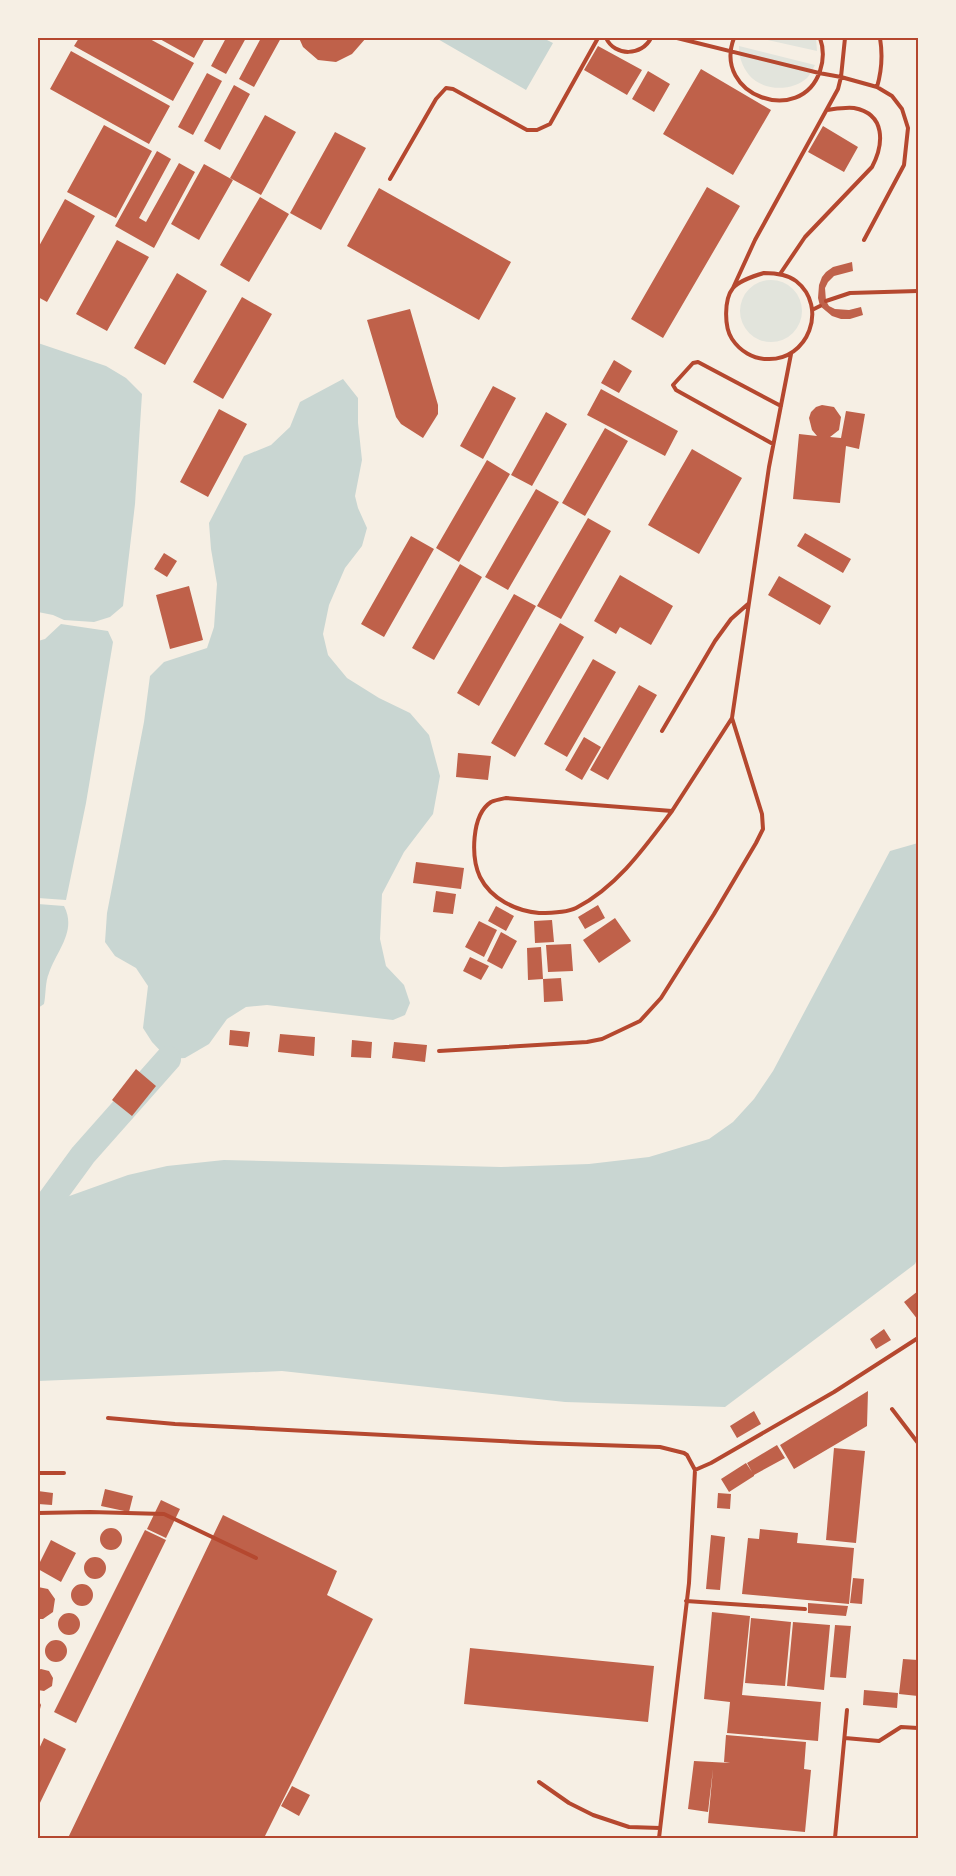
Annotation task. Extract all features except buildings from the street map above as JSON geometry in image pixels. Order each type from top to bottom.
[{"type":"lane","points":[[390,179],[436,99],[446,88],[453,89],[527,130],[537,130],[550,124],[598,38]]},
{"type":"lane","points":[[606,38],[613,48],[622,52],[632,53],[641,49],[651,38]]},
{"type":"lane","points":[[677,38],[841,77],[877,87],[892,96],[902,109],[908,128],[904,165],[864,240]]},
{"type":"lane","points":[[734,38],[731,62],[737,79],[750,92],[766,100],[784,101],[801,94],[815,82],[823,60],[823,47],[820,38]]},
{"type":"lane","points":[[733,288],[747,278],[764,273],[780,274],[796,281],[807,294],[812,310],[812,327],[804,343],[791,354],[775,360],[758,359],[743,351],[732,338],[726,322],[727,305],[733,288],[755,240],[838,89],[846,38]]},
{"type":"lane","points":[[877,87],[882,69],[883,52],[880,38]]},
{"type":"lane","points":[[780,274],[805,237],[872,167],[879,154],[882,140],[873,118],[864,111],[853,108],[827,110]]},
{"type":"lane","points":[[826,301],[850,293],[918,291]]},
{"type":"lane","points":[[812,310],[820,306]]},
{"type":"lane","points":[[672,811],[506,798],[498,800],[490,803],[477,824],[474,844],[475,864],[481,878],[496,896],[508,905],[526,912],[550,913],[575,909],[601,892],[626,870],[672,811],[732,718],[748,604],[791,354]]},
{"type":"lane","points":[[774,444],[676,390],[673,385],[693,363],[698,362],[781,406]]},
{"type":"lane","points":[[662,731],[715,641],[731,619],[748,604]]},
{"type":"lane","points":[[439,1051],[568,1044],[602,1039],[640,1021],[655,1006],[714,914],[763,829],[762,814],[732,718]]},
{"type":"lane","points":[[695,1470],[712,1464],[834,1392],[918,1338]]},
{"type":"lane","points":[[892,1409],[918,1443]]},
{"type":"lane","points":[[108,1418],[175,1424],[538,1443],[660,1447],[687,1455],[695,1470],[686,1601],[659,1838]]},
{"type":"lane","points":[[38,1473],[64,1473]]},
{"type":"lane","points":[[38,1513],[164,1514],[256,1558]]},
{"type":"lane","points":[[686,1601],[805,1609]]},
{"type":"lane","points":[[835,1838],[848,1710]]},
{"type":"lane","points":[[845,1738],[879,1742],[901,1727],[918,1728]]},
{"type":"lane","points":[[540,1782],[569,1803],[593,1815],[629,1827],[660,1828]]},
{"type":"shaded area","points":[[436,38],[543,38],[553,43],[526,90]]},
{"type":"shaded area","points":[[759,38],[816,38],[817,51]]},
{"type":"shaded area","points":[[739,46],[815,65],[808,77],[801,83],[777,88],[769,87],[761,84],[749,75],[741,61]]},
{"type":"shaded area","points":[[771,280],[788,285],[793,289],[797,294],[802,311],[797,328],[793,333],[788,337],[771,342],[754,337],[749,333],[745,328],[740,311],[745,294],[749,289],[754,285]]},
{"type":"shaded area","points":[[38,343],[106,366],[126,378],[142,394],[135,504],[123,606],[110,617],[94,622],[64,620],[53,615],[38,612]]},
{"type":"shaded area","points":[[343,379],[358,398],[358,423],[362,460],[355,496],[367,528],[362,546],[345,568],[329,605],[323,634],[328,655],[347,678],[379,698],[410,713],[429,735],[440,776],[433,814],[404,852],[382,894],[380,939],[386,966],[404,985],[410,1003],[405,1015],[393,1020],[267,1005],[246,1007],[227,1019],[209,1044],[185,1058],[168,1059],[152,1042],[143,1028],[148,986],[136,968],[115,956],[105,942],[107,913],[144,722],[150,676],[164,662],[207,648],[214,627],[217,584],[209,523],[244,456],[271,445],[290,427],[300,402]]},
{"type":"shaded area","points":[[61,624],[108,631],[113,642],[86,803],[66,900],[38,898],[38,641],[45,639]]},
{"type":"shaded area","points":[[918,843],[918,1257],[915,1264],[725,1407],[565,1402],[282,1371],[38,1381],[38,1204],[61,1199],[128,1175],[167,1166],[224,1160],[501,1167],[589,1164],[649,1157],[709,1139],[733,1122],[754,1099],[773,1071],[890,851]]},
{"type":"shaded area","points":[[38,904],[64,906],[68,924],[64,940],[48,977],[44,1004],[38,1008]]},
{"type":"waterway","points":[[38,1214],[83,1155],[168,1059]]}]
